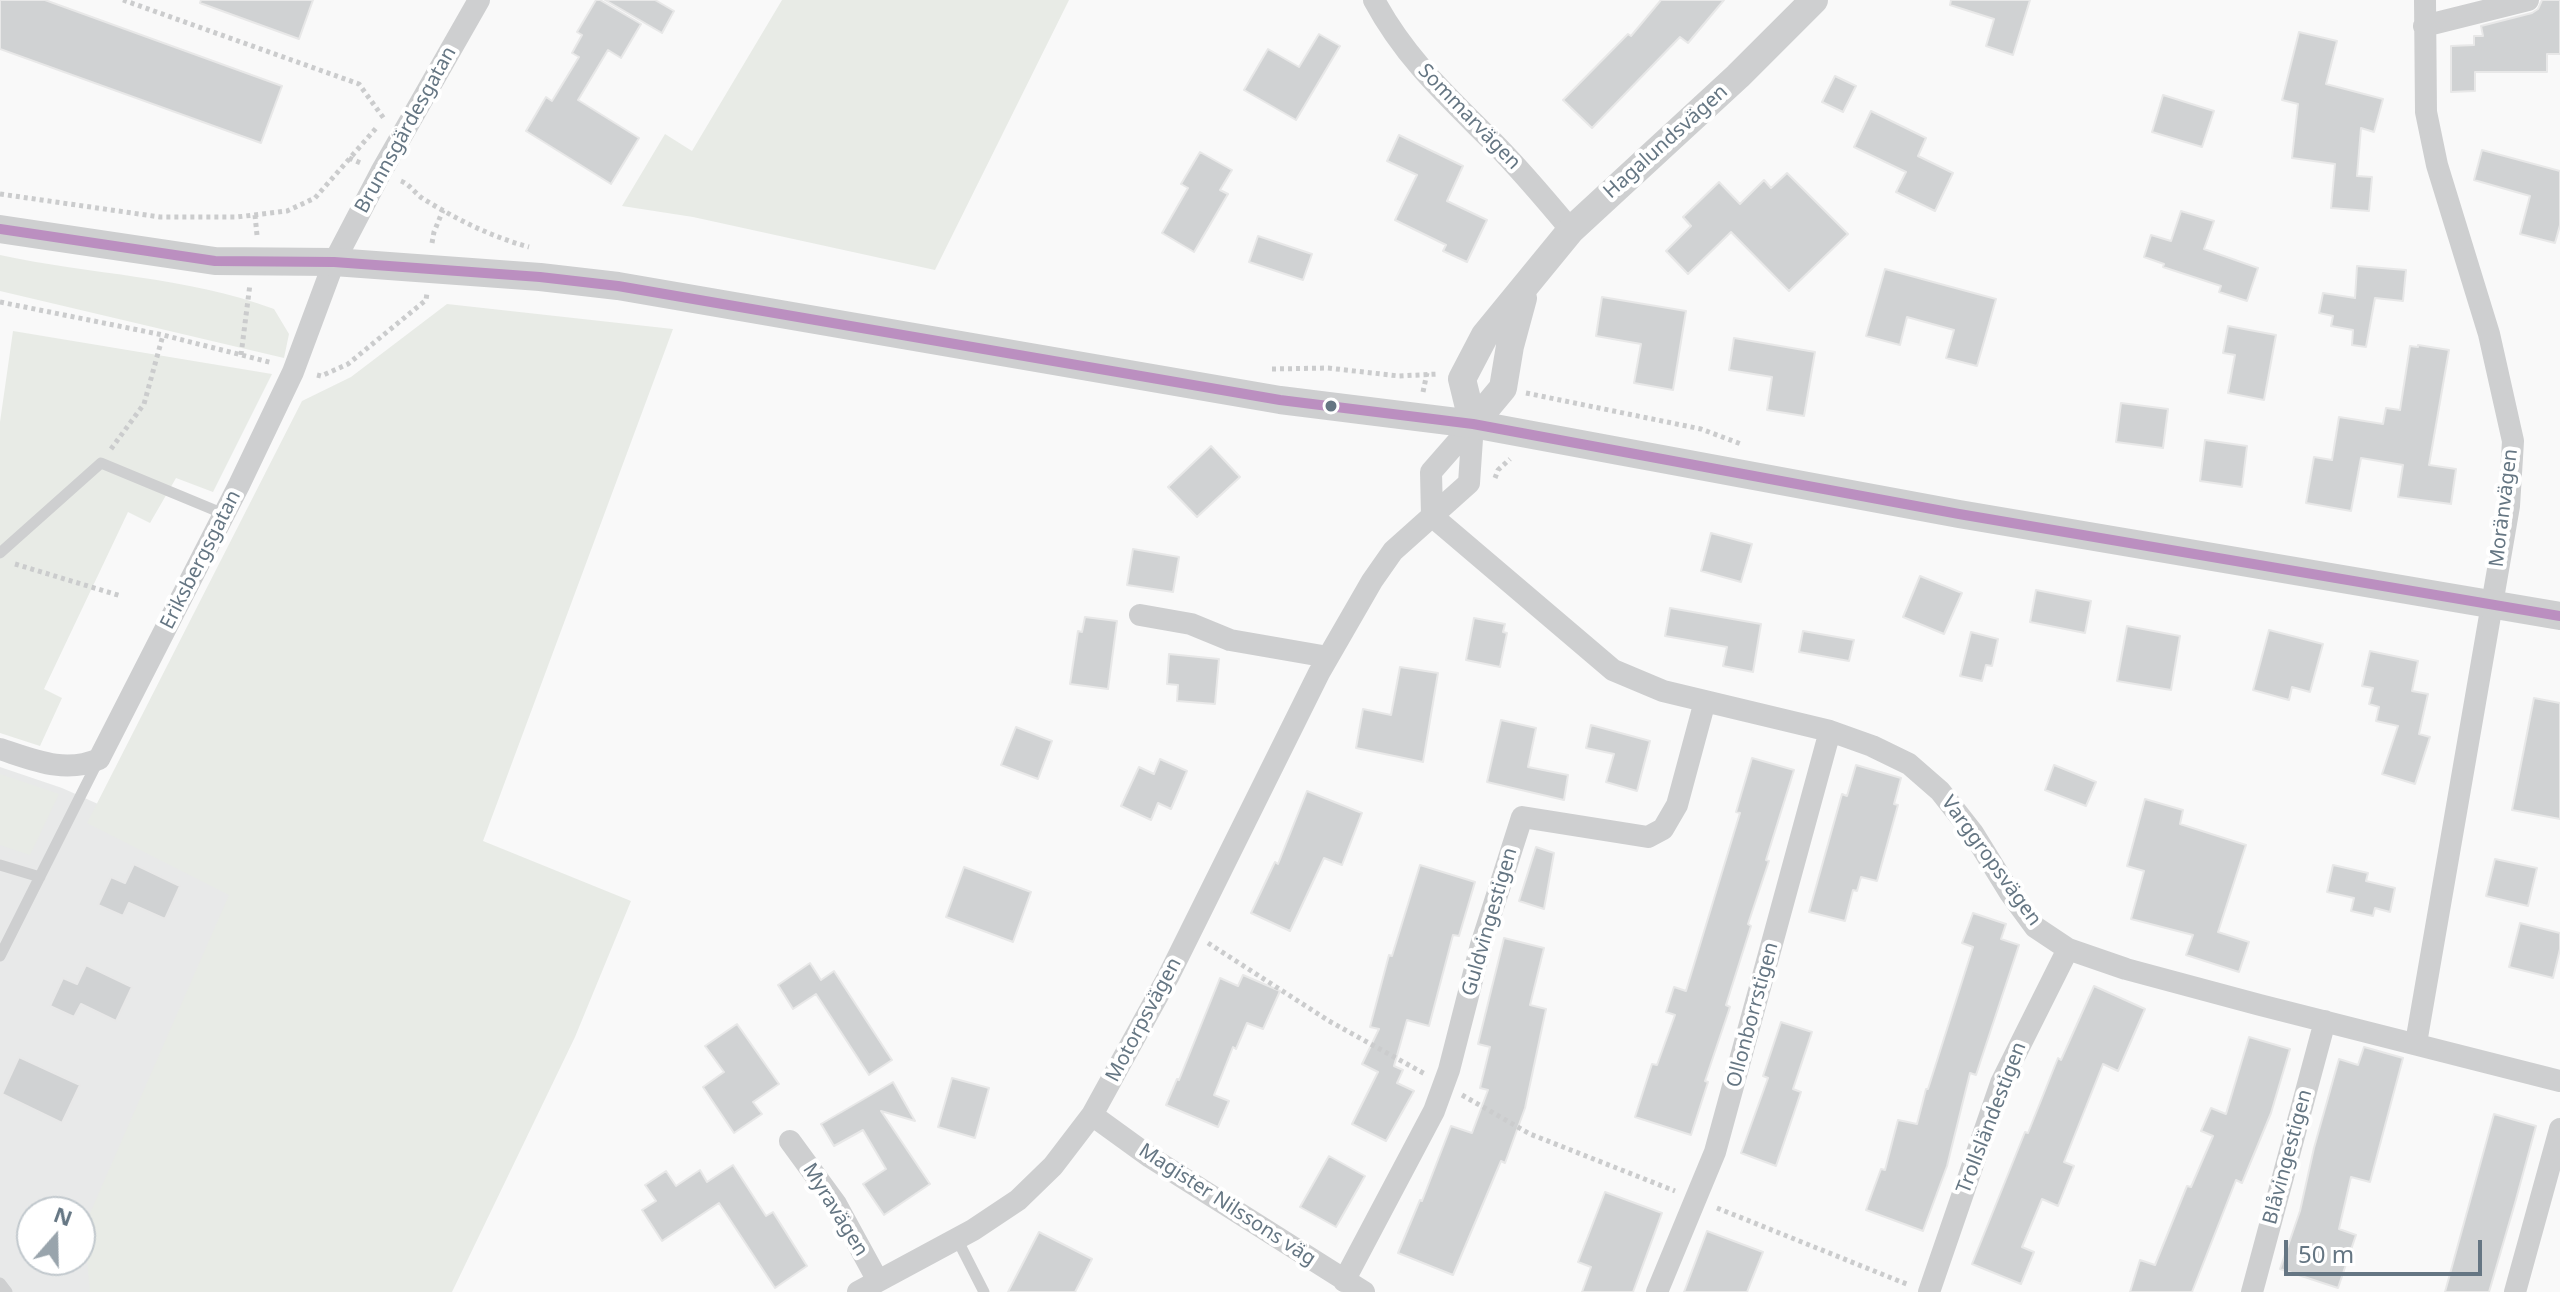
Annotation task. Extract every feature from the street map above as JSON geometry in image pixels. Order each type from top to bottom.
[{"type":"street","name":"Brunnsgärdesgatan","points":[[334,262],[381,172],[479,0]]},
{"type":"street","name":"Sommarvägen","points":[[1374,0],[1391,32],[1440,91],[1495,144],[1571,230]]},
{"type":"street","name":"Hagalundsvägen","points":[[1473,424],[1462,379],[1485,335],[1571,230],[1738,76],[1814,0]]},
{"type":"street","name":"Moränvägen","points":[[2416,1043],[2509,506],[2513,441],[2489,334],[2437,165],[2426,112],[2425,0]]},
{"type":"street","points":[[2424,26],[2528,0]]},
{"type":"street","points":[[0,229],[215,261],[334,262],[618,286],[1280,400],[1473,424],[1959,514],[2560,616]]},
{"type":"street","name":"Eriksbergsgatan","points":[[99,759],[293,372],[334,262]]},
{"type":"street","name":"Hagalundsvägen","points":[[1473,424],[1503,388],[1525,289]]},
{"type":"street","points":[[1432,516],[1431,472],[1473,424]]},
{"type":"street","name":"Motorpsvägen","points":[[858,1292],[957,1239],[1018,1200],[1053,1166],[1092,1115],[1190,932],[1328,657],[1372,581],[1393,551],[1469,483],[1473,424]]},
{"type":"street","name":"Varggropsvägen","points":[[1432,516],[1613,670],[1663,691],[1830,731],[1909,764],[1940,791],[1973,833],[2035,927],[2068,949],[2126,969],[2560,1081]]},
{"type":"street","points":[[1140,615],[1191,624],[1230,640],[1328,657]]},
{"type":"street","name":"Guldvingestigen","points":[[1344,1281],[1434,1111],[1444,1085],[1481,945],[1522,817],[1648,837],[1663,829],[1677,805],[1705,701]]},
{"type":"street","name":"Ollonborrstigen","points":[[1657,1292],[1715,1152],[1830,731]]},
{"type":"street","points":[[0,749],[41,763],[65,767],[83,766],[99,759]]},
{"type":"street","name":"Trollsländestigen","points":[[1921,1289],[2001,1083],[2068,949]]},
{"type":"street","name":"Blåvingestigen","points":[[2252,1292],[2325,1021]]},
{"type":"street","name":"Magister Nilssons väg","points":[[1092,1115],[1150,1157],[1364,1292]]},
{"type":"street","points":[[2515,1292],[2560,1129]]},
{"type":"street","name":"Myravägen","points":[[790,1141],[836,1204],[878,1281]]},
{"type":"lane","points":[[0,553],[101,463],[224,514]]},
{"type":"lane","points":[[0,956],[99,759]]},
{"type":"lane","points":[[0,865],[40,877]]},
{"type":"lane","points":[[957,1239],[984,1292]]},
{"type":"lane","points":[[0,1283],[7,1292]]},
{"type":"path","points":[[123,0],[359,84],[385,120]]},
{"type":"path","points":[[0,194],[160,217],[237,217],[287,211],[315,198],[374,129],[400,107],[414,113]]},
{"type":"path","points":[[0,302],[163,335],[277,364],[293,372],[321,376],[348,364],[426,300],[434,232],[445,212],[421,198],[407,183],[381,172]]},
{"type":"path","points":[[101,463],[144,404],[163,335]]},
{"type":"path","points":[[1311,369],[1319,379]]},
{"type":"path","points":[[14,564],[121,596]]},
{"type":"path","points":[[1190,932],[1329,1021],[1530,1134],[1921,1289]]},
{"type":"shaded area","points":[[782,0],[1069,0],[935,270],[693,217],[622,206],[665,134],[692,151]]},
{"type":"shaded area","points":[[0,255],[207,289],[274,309],[289,334],[284,358],[0,291]]},
{"type":"shaded area","points":[[447,304],[673,329],[483,841],[631,901],[575,1037],[452,1292],[90,1292],[89,1276],[96,1276],[96,1200],[229,895],[87,823],[302,401],[351,377]]},
{"type":"shaded area","points":[[13,331],[272,374],[213,492],[176,478],[150,523],[128,512],[44,689],[62,698],[40,746],[0,733],[0,422]]},
{"type":"shaded area","points":[[0,767],[62,788],[224,860],[452,1292],[0,1292]]},
{"type":"shaded area","points":[[0,774],[59,794],[30,855],[0,845]]},
{"type":"building","points":[[0,0],[45,0],[282,86],[261,143],[0,49]]},
{"type":"building","points":[[201,0],[313,0],[299,39],[200,3]]},
{"type":"building","points":[[596,0],[641,24],[621,58],[608,50],[578,100],[639,138],[611,184],[526,131],[546,97],[552,101],[579,57],[572,53],[582,35],[577,32]]},
{"type":"building","points":[[605,0],[655,0],[674,11],[662,33]]},
{"type":"building","points":[[1661,0],[1724,0],[1688,43],[1680,37],[1592,128],[1563,100],[1628,34],[1631,36]]},
{"type":"building","points":[[1951,0],[2030,0],[2013,55],[1986,46],[1994,19],[1950,5]]},
{"type":"building","points":[[2542,0],[2560,0],[2560,54],[2547,54],[2547,72],[2475,72],[2475,91],[2451,92],[2451,46],[2474,45],[2474,36],[2483,36],[2481,26],[2532,13]]},
{"type":"building","points":[[2299,32],[2337,41],[2326,84],[2383,99],[2374,132],[2361,128],[2357,176],[2372,177],[2369,211],[2331,208],[2335,164],[2292,158],[2298,104],[2282,100]]},
{"type":"building","points":[[1319,34],[1340,46],[1296,120],[1244,90],[1268,49],[1299,67]]},
{"type":"building","points":[[1835,76],[1856,86],[1843,112],[1822,102]]},
{"type":"building","points":[[2163,95],[2214,111],[2202,147],[2152,132]]},
{"type":"building","points":[[1871,111],[1926,138],[1918,156],[1953,173],[1935,211],[1896,192],[1906,172],[1854,147]]},
{"type":"building","points":[[1399,135],[1463,166],[1447,201],[1487,220],[1467,262],[1443,251],[1446,245],[1395,220],[1417,175],[1387,161]]},
{"type":"building","points":[[2482,150],[2560,171],[2560,225],[2555,243],[2520,234],[2530,196],[2474,180]]},
{"type":"building","points":[[1200,152],[1232,170],[1220,190],[1228,194],[1194,252],[1162,233],[1188,188],[1181,184]]},
{"type":"building","points":[[1787,173],[1848,234],[1789,291],[1731,232],[1688,274],[1666,251],[1691,226],[1683,217],[1719,182],[1740,204],[1764,180],[1771,188]]},
{"type":"building","points":[[2181,211],[2214,221],[2204,249],[2258,268],[2247,301],[2219,292],[2221,286],[2163,267],[2164,264],[2144,257],[2151,235],[2171,241]]},
{"type":"building","points":[[1258,236],[1312,254],[1303,280],[1249,262]]},
{"type":"building","points":[[2357,266],[2406,270],[2403,301],[2375,298],[2366,347],[2352,345],[2353,330],[2331,326],[2333,316],[2319,313],[2323,293],[2355,298]]},
{"type":"building","points":[[1885,269],[1996,299],[1977,366],[1946,358],[1954,330],[1907,317],[1900,345],[1866,336]]},
{"type":"building","points":[[1602,297],[1686,311],[1673,390],[1634,383],[1641,344],[1596,336]]},
{"type":"building","points":[[2228,326],[2276,335],[2264,400],[2228,393],[2235,355],[2223,353]]},
{"type":"building","points":[[1734,338],[1815,352],[1804,416],[1767,410],[1772,377],[1729,370]]},
{"type":"building","points":[[2410,346],[2449,350],[2429,465],[2456,469],[2451,504],[2398,497],[2403,465],[2361,458],[2351,511],[2306,503],[2314,457],[2332,460],[2339,417],[2383,424],[2386,408],[2400,410]]},
{"type":"building","points":[[2121,403],[2168,409],[2163,448],[2116,442]]},
{"type":"building","points":[[2205,440],[2247,446],[2242,487],[2200,481]]},
{"type":"building","points":[[1211,446],[1240,477],[1197,517],[1168,487]]},
{"type":"building","points":[[1711,533],[1752,544],[1741,582],[1701,571]]},
{"type":"building","points":[[1133,549],[1179,557],[1173,592],[1127,585]]},
{"type":"building","points":[[1920,576],[1962,593],[1944,634],[1903,617]]},
{"type":"building","points":[[2036,590],[2091,601],[2085,633],[2030,622]]},
{"type":"building","points":[[1670,608],[1761,624],[1753,672],[1723,666],[1727,647],[1665,636]]},
{"type":"building","points":[[1085,617],[1117,621],[1108,689],[1070,684],[1078,631],[1082,632]]},
{"type":"building","points":[[1474,618],[1505,624],[1503,632],[1507,633],[1500,667],[1466,660]]},
{"type":"building","points":[[2127,626],[2180,636],[2171,690],[2117,681]]},
{"type":"building","points":[[2269,630],[2323,644],[2310,692],[2292,687],[2289,700],[2253,690]]},
{"type":"building","points":[[1803,631],[1854,640],[1849,661],[1799,652]]},
{"type":"building","points":[[1971,632],[1998,639],[1992,666],[1986,665],[1982,681],[1960,676]]},
{"type":"building","points":[[2370,651],[2418,661],[2412,691],[2428,694],[2419,734],[2430,737],[2415,784],[2382,774],[2398,726],[2376,721],[2379,707],[2369,704],[2373,688],[2362,686]]},
{"type":"building","points":[[1169,654],[1219,659],[1215,704],[1177,701],[1178,685],[1167,684]]},
{"type":"building","points":[[1400,667],[1438,673],[1423,762],[1356,748],[1363,709],[1391,715]]},
{"type":"building","points":[[2534,698],[2560,703],[2560,819],[2512,810]]},
{"type":"building","points":[[1501,720],[1536,728],[1528,767],[1568,775],[1564,800],[1487,782]]},
{"type":"building","points":[[1591,725],[1650,741],[1637,791],[1606,782],[1614,754],[1586,748]]},
{"type":"building","points":[[1016,727],[1052,741],[1038,779],[1001,765]]},
{"type":"building","points":[[1752,758],[1794,770],[1726,1005],[1730,1007],[1691,1135],[1635,1117],[1652,1064],[1657,1065],[1675,1015],[1666,1012],[1674,987],[1686,991],[1740,813],[1736,812]]},
{"type":"building","points":[[1160,759],[1187,771],[1171,809],[1158,803],[1151,820],[1121,806],[1139,767],[1154,774]]},
{"type":"building","points":[[1856,765],[1901,778],[1894,804],[1898,805],[1877,881],[1861,877],[1857,891],[1853,890],[1845,921],[1809,912],[1842,794],[1847,796]]},
{"type":"building","points":[[2054,765],[2096,782],[2086,806],[2045,790]]},
{"type":"building","points":[[1307,791],[1362,813],[1342,865],[1324,858],[1290,931],[1251,913],[1275,862],[1278,864]]},
{"type":"building","points":[[2145,799],[2183,810],[2180,824],[2246,845],[2218,932],[2249,942],[2239,972],[2186,955],[2193,935],[2131,919],[2144,871],[2127,866]]},
{"type":"building","points":[[1536,847],[1554,853],[1544,909],[1519,901]]},
{"type":"building","points":[[2495,859],[2537,868],[2528,906],[2486,896]]},
{"type":"building","points":[[134,864],[180,886],[165,919],[129,903],[123,916],[98,905],[111,877],[125,883]]},
{"type":"building","points":[[1420,865],[1475,882],[1459,936],[1453,935],[1429,1026],[1407,1020],[1394,1066],[1403,1070],[1397,1083],[1414,1091],[1386,1141],[1352,1124],[1378,1072],[1362,1064],[1379,1029],[1370,1027],[1389,955],[1392,956]]},
{"type":"building","points":[[2333,865],[2368,873],[2366,881],[2395,888],[2390,912],[2375,908],[2373,916],[2351,911],[2354,898],[2327,892]]},
{"type":"building","points":[[964,867],[1031,892],[1013,942],[946,917]]},
{"type":"building","points":[[1973,913],[2006,924],[2001,939],[2019,945],[1976,1075],[1970,1073],[1947,1166],[1923,1231],[1866,1210],[1881,1169],[1885,1170],[1898,1120],[1917,1124],[1973,947],[1962,943]]},
{"type":"building","points":[[2520,923],[2560,933],[2560,949],[2553,978],[2509,967]]},
{"type":"building","points":[[1504,938],[1544,948],[1530,1005],[1546,1009],[1525,1108],[1505,1163],[1501,1161],[1453,1275],[1398,1253],[1451,1126],[1472,1133],[1488,1090],[1480,1088],[1490,1047],[1478,1044]]},
{"type":"building","points":[[810,963],[821,980],[834,971],[892,1060],[869,1075],[816,994],[793,1009],[778,985]]},
{"type":"building","points":[[86,965],[132,987],[116,1021],[81,1004],[74,1017],[50,1006],[63,978],[77,984]]},
{"type":"building","points":[[1243,975],[1280,991],[1263,1029],[1247,1023],[1236,1049],[1233,1047],[1214,1095],[1229,1101],[1218,1127],[1166,1105],[1220,978],[1238,986]]},
{"type":"building","points":[[2094,986],[2145,1009],[2118,1071],[2103,1064],[2064,1162],[2074,1166],[2058,1206],[2042,1199],[2022,1247],[2034,1252],[2021,1284],[1972,1264],[2025,1132],[2028,1133],[2058,1058],[2061,1060]]},
{"type":"building","points":[[1781,1022],[1812,1032],[1793,1089],[1801,1092],[1776,1166],[1741,1153],[1768,1078],[1763,1076]]},
{"type":"building","points":[[737,1024],[779,1084],[753,1102],[762,1114],[734,1133],[703,1087],[724,1072],[705,1046]]},
{"type":"building","points":[[2249,1037],[2290,1049],[2271,1113],[2242,1183],[2236,1180],[2192,1292],[2130,1292],[2140,1260],[2155,1265],[2187,1186],[2191,1187],[2213,1136],[2201,1131],[2211,1108],[2226,1114]]},
{"type":"building","points":[[2364,1047],[2403,1058],[2370,1182],[2351,1177],[2339,1229],[2356,1235],[2338,1288],[2280,1269],[2300,1211],[2339,1059],[2358,1065]]},
{"type":"building","points":[[19,1057],[80,1085],[62,1123],[2,1094]]},
{"type":"building","points":[[952,1078],[989,1088],[975,1138],[938,1127]]},
{"type":"building","points":[[893,1082],[915,1121],[881,1111],[930,1184],[884,1215],[863,1184],[886,1169],[863,1130],[834,1146],[821,1124]]},
{"type":"building","points":[[2494,1114],[2536,1126],[2515,1203],[2489,1292],[2445,1292]]},
{"type":"building","points":[[1329,1156],[1365,1176],[1336,1227],[1300,1207]]},
{"type":"building","points":[[733,1165],[766,1216],[773,1212],[807,1266],[775,1288],[719,1203],[662,1241],[642,1210],[656,1201],[645,1185],[666,1171],[676,1186],[700,1170],[707,1182]]},
{"type":"building","points":[[1605,1192],[1662,1213],[1633,1292],[1582,1292],[1591,1267],[1578,1262]]},
{"type":"building","points":[[1707,1231],[1763,1252],[1747,1292],[1684,1292]]},
{"type":"building","points":[[1039,1232],[1092,1259],[1075,1292],[1008,1292]]},
{"type":"transit line","points":[[0,229],[215,261],[334,262],[618,286],[1280,400],[1473,424],[1959,514],[2560,616]]}]
